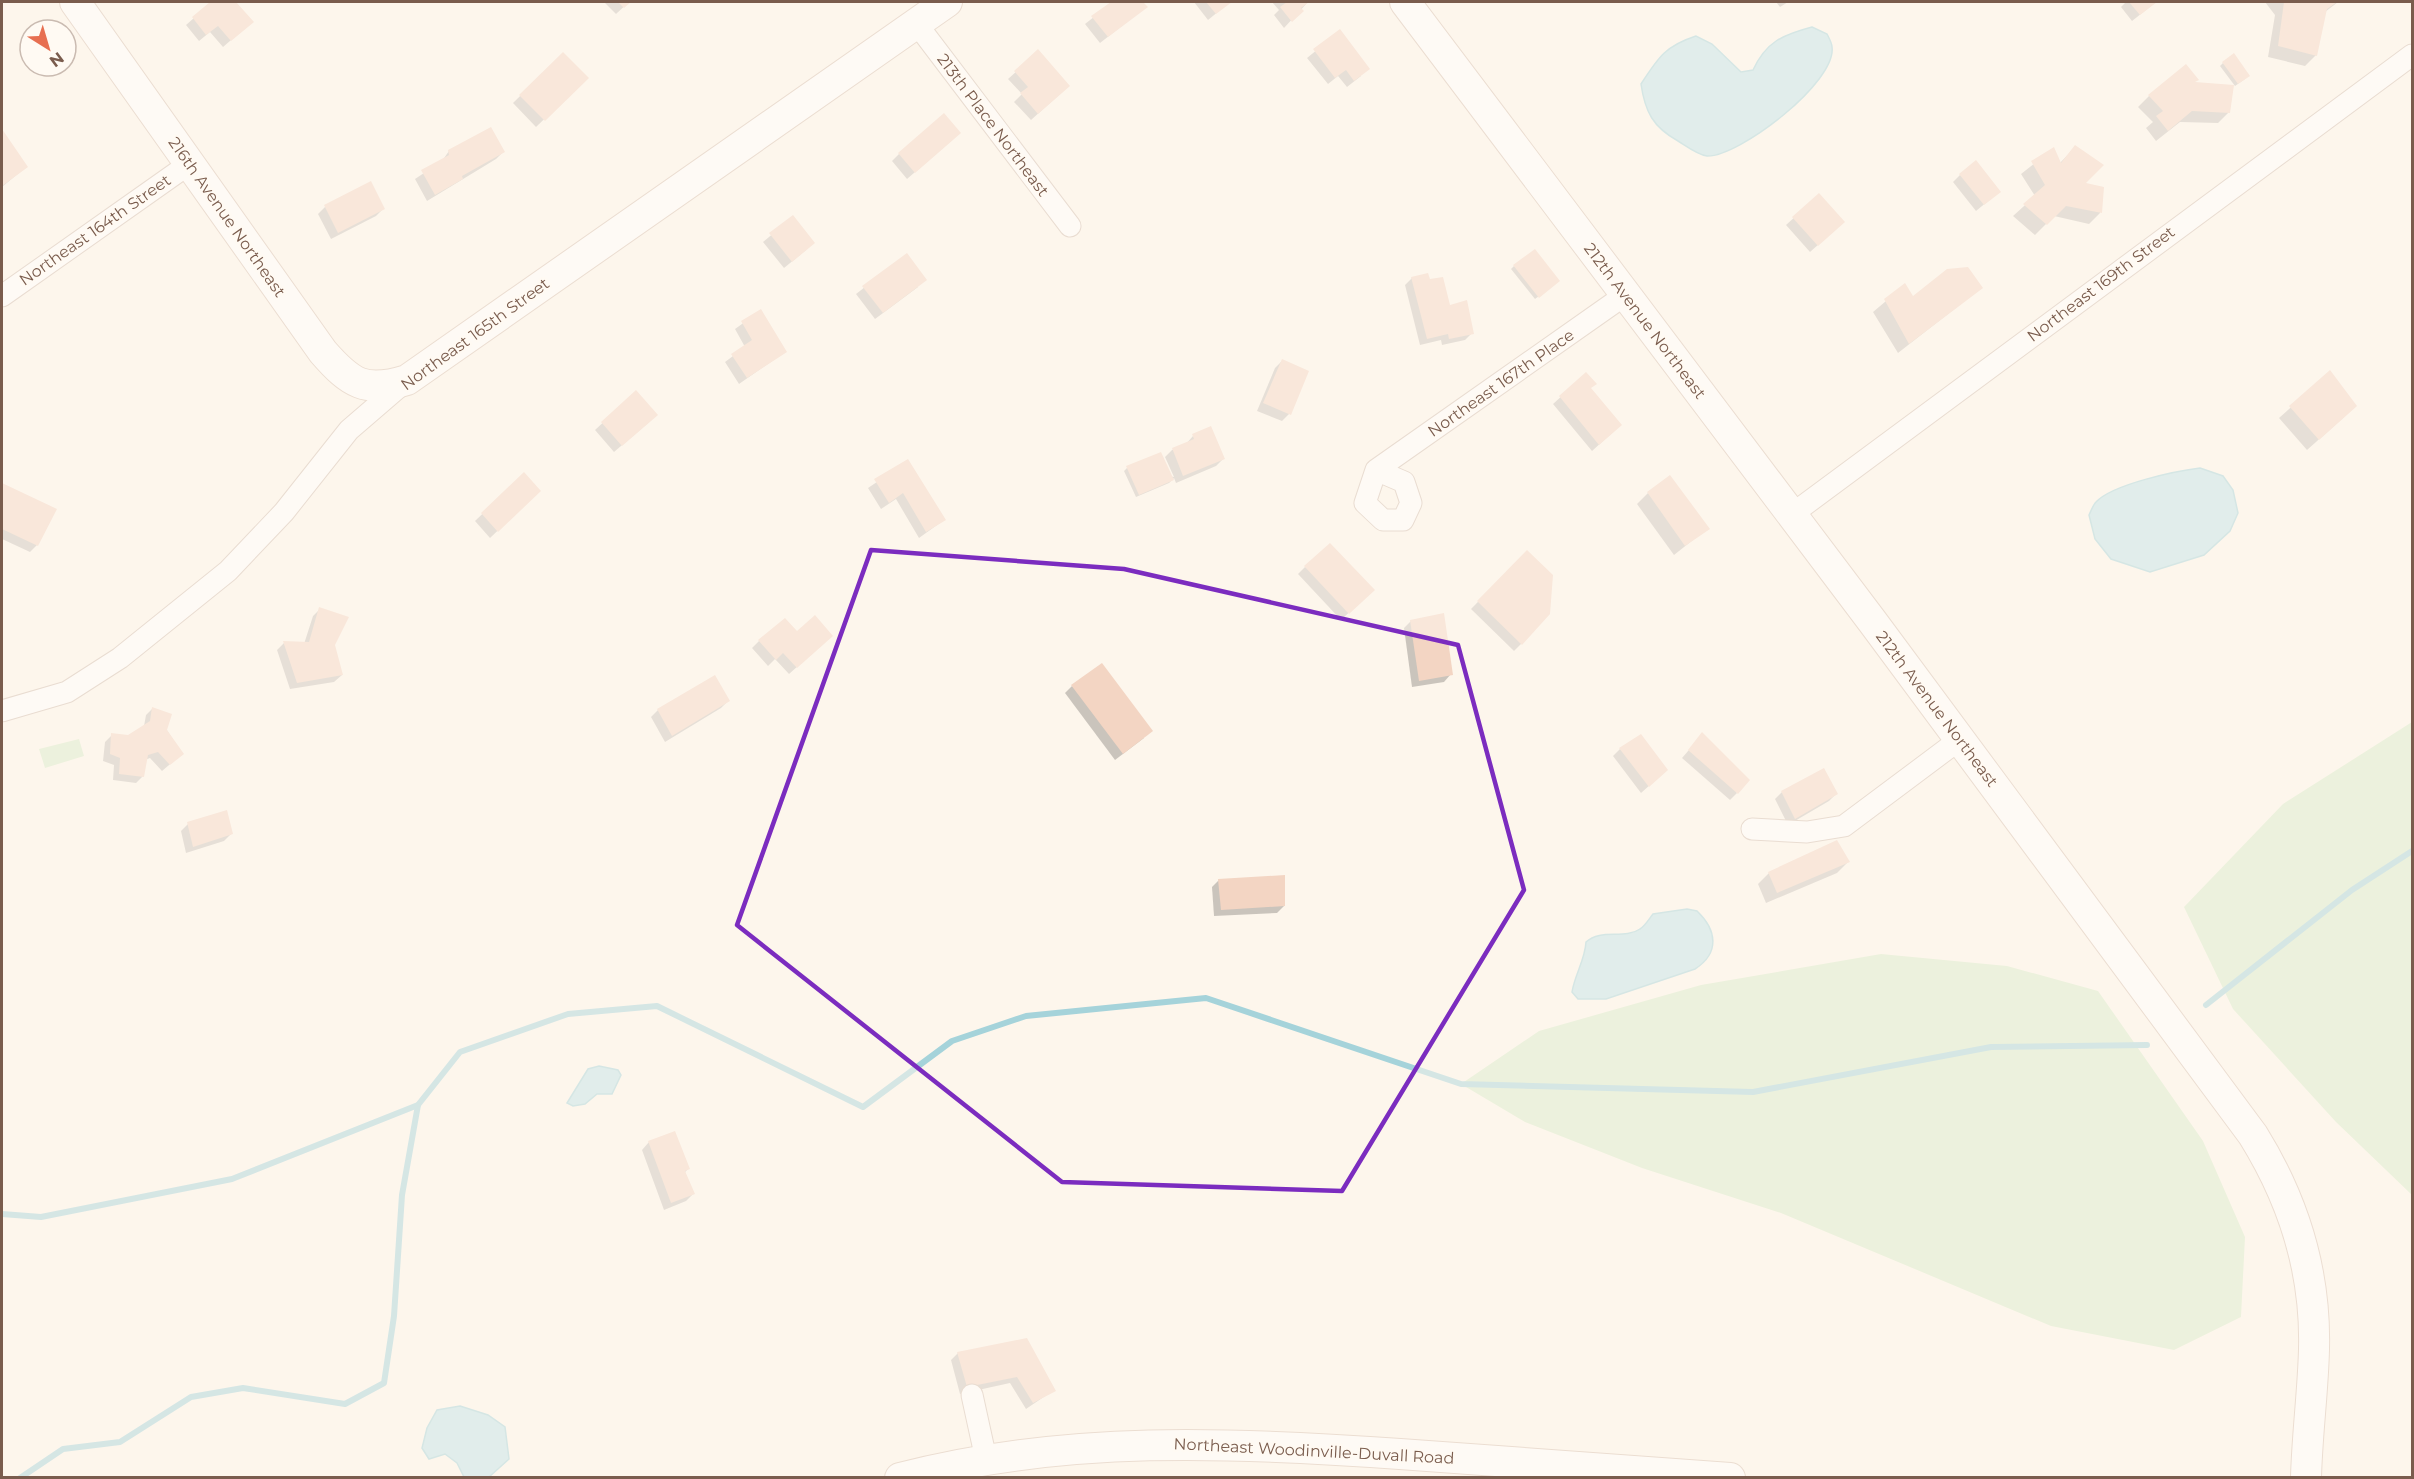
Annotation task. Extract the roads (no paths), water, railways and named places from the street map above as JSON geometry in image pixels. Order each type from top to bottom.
[{"type":"street","name":"216th Avenue Northeast","points":[[75,2],[323,352],[341,372],[356,382],[374,387],[407,380]]},
{"type":"street","name":"Northeast 165th Street","points":[[2,711],[67,692],[120,658],[228,571],[284,512],[349,430],[407,380],[947,2]]},
{"type":"street","name":"212th Avenue Northeast","points":[[1405,2],[2253,1135],[2283,1190],[2300,1233],[2308,1269],[2313,1309],[2314,1348],[2306,1478]]},
{"type":"street","name":"213th Place Northeast","points":[[916,23],[1070,226]]},
{"type":"street","name":"Northeast 169th Street","points":[[1791,515],[2412,55]]},
{"type":"street","name":"Northeast 164th Street","points":[[2,296],[189,164]]},
{"type":"street","name":"Northeast 167th Place","points":[[1376,470],[1625,296]]},
{"type":"street","points":[[1752,829],[1808,832],[1844,826],[1959,740]]},
{"type":"street","points":[[972,1395],[986,1459]]},
{"type":"street","name":"Northeast Woodinville-Duvall Road","points":[[900,1478],[986,1459],[1071,1449],[1180,1443],[1345,1449],[1449,1467],[1730,1478]]},
{"type":"water","points":[[1812,27],[1827,34],[1832,45],[1829,62],[1819,79],[1783,115],[1741,144],[1722,153],[1703,155],[1669,136],[1656,124],[1648,111],[1641,84],[1663,54],[1677,44],[1696,36],[1712,44],[1741,72],[1753,70],[1763,53],[1776,41]]},
{"type":"water","points":[[2200,468],[2223,476],[2233,490],[2238,513],[2230,531],[2204,555],[2150,572],[2111,559],[2095,539],[2089,515],[2096,502],[2104,495],[2130,484],[2161,475]]},
{"type":"water","points":[[1687,909],[1697,911],[1704,918],[1712,933],[1712,949],[1709,956],[1695,969],[1606,999],[1578,999],[1572,992],[1586,942],[1599,936],[1634,932],[1644,926],[1653,914]]},
{"type":"water","points":[[599,1066],[618,1070],[621,1075],[612,1094],[597,1094],[585,1104],[573,1106],[567,1103],[588,1069]]},
{"type":"water","points":[[460,1406],[488,1415],[505,1427],[509,1459],[489,1477],[464,1477],[457,1463],[445,1454],[429,1459],[422,1448],[427,1428],[437,1410]]},
{"type":"waterway","points":[[2206,1005],[2352,890],[2412,851]]},
{"type":"waterway","points":[[2,1214],[41,1217],[232,1179],[418,1105],[460,1052],[568,1014],[657,1006],[863,1107],[952,1041],[1026,1016],[1206,998],[1461,1084],[1753,1092],[1991,1047],[2147,1045]]},
{"type":"waterway","points":[[20,1478],[63,1449],[120,1442],[191,1397],[243,1388],[345,1404],[384,1383],[394,1316],[402,1195],[418,1105]]}]
